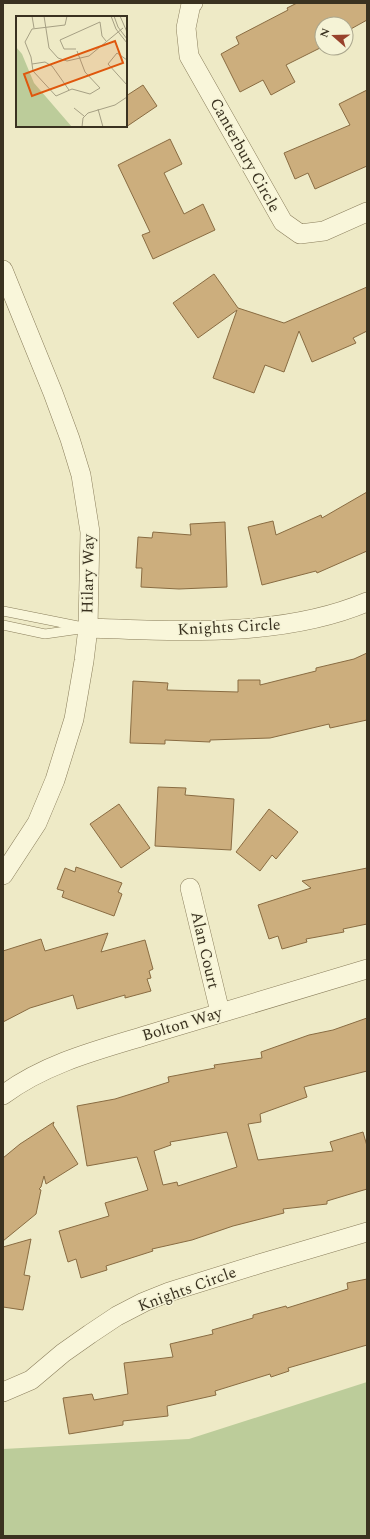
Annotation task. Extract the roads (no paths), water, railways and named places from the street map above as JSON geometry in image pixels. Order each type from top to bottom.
[{"type":"street","name":"Canterbury Circle","points":[[193,3],[191,4],[186,28],[189,56],[282,222],[300,234],[324,231],[367,212]]},
{"type":"street","name":"Hilary Way","points":[[3,270],[70,439],[81,475],[90,532],[88,628],[74,719],[55,780],[37,823],[3,876]]},
{"type":"street","name":"Knights Circle","points":[[88,628],[210,631],[296,623],[349,610],[367,602]]},
{"type":"street","name":"Alan Court","points":[[190,888],[220,1012]]},
{"type":"street","name":"Bolton Way","points":[[3,1096],[21,1082],[70,1059],[220,1012],[367,969]]},
{"type":"street","name":"Knights Circle","points":[[3,1392],[31,1380],[63,1353],[90,1334],[117,1316],[144,1302],[169,1292],[262,1262],[367,1232]]},
{"type":"lane","points":[[3,611],[88,628]]},
{"type":"lane","points":[[3,625],[45,634],[88,628]]}]
